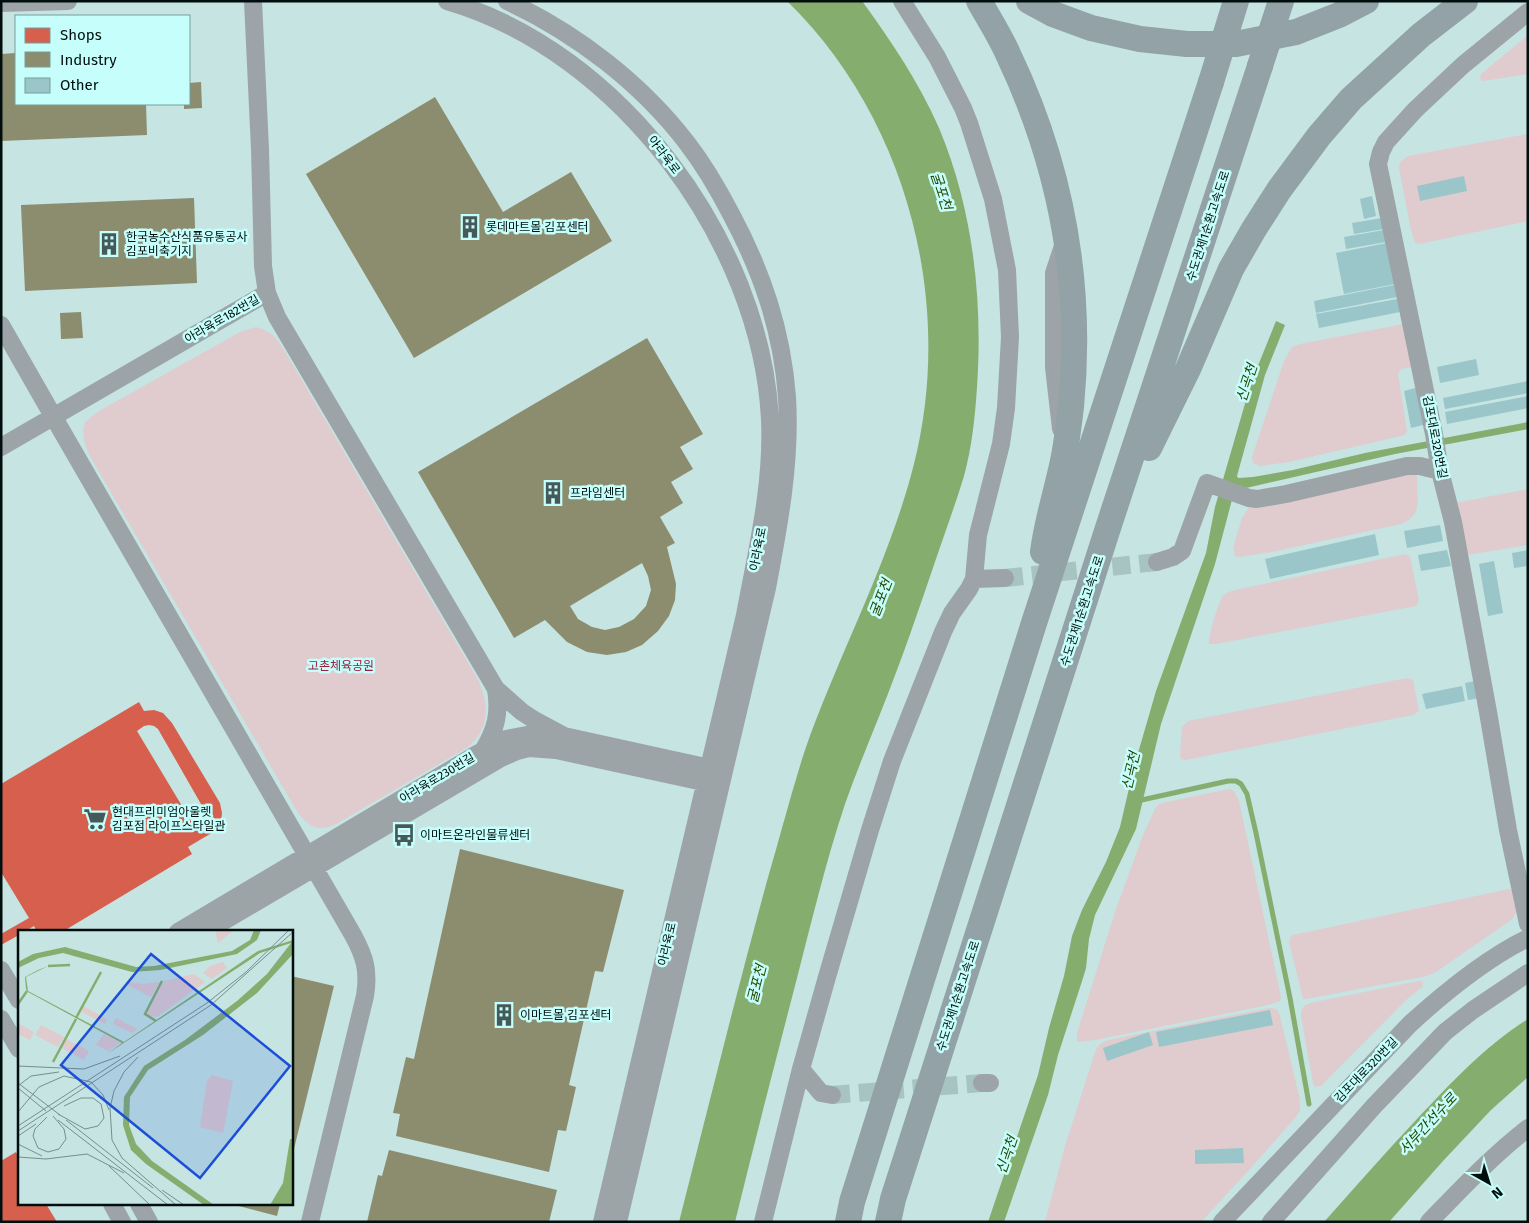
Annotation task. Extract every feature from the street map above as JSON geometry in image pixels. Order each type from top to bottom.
[{"type":"highway","points":[[979,1],[1008,52],[1034,113],[1054,174],[1066,235],[1074,293],[1075,353],[1070,408],[1064,457],[1045,534],[1034,623]]},
{"type":"highway","points":[[1029,1],[1053,14],[1091,28],[1140,39],[1187,44],[1236,44],[1296,32],[1339,15],[1366,1]]},
{"type":"highway","points":[[1224,40],[1229,1]]},
{"type":"highway","points":[[848,1222],[852,1202],[1034,623],[1236,1]]},
{"type":"highway","name":"수도권제1순환고속도로","points":[[888,1222],[899,1180],[1106,534],[1281,1]]},
{"type":"highway","points":[[1106,534],[1188,369],[1232,269],[1254,228],[1279,190],[1319,136],[1412,32],[1443,1]]},
{"type":"highway","points":[[1351,99],[1420,36],[1465,1]]},
{"type":"street","points":[[1,4],[68,1]]},
{"type":"street","name":"아라육로182번길","points":[[1,446],[267,293],[263,266],[253,1]]},
{"type":"street","name":"아라육로","points":[[447,1],[493,19],[561,57],[598,86],[634,119],[671,164],[691,193],[727,254],[746,300],[762,357],[770,439],[770,464],[764,513],[715,777],[618,1222]]},
{"type":"street","name":"아라육로","points":[[508,1],[572,37],[598,56],[637,89],[686,142],[720,193],[760,274],[768,297],[780,349],[787,397],[788,443],[784,487],[767,588],[715,777],[602,1222]]},
{"type":"street","points":[[763,1222],[826,977],[886,780],[943,632],[952,613],[974,579],[978,536],[997,463],[1004,425],[1010,337],[1007,270],[993,198],[963,108],[937,57],[902,1]]},
{"type":"street","name":"김포대로320번길","points":[[1528,12],[1463,65],[1422,104],[1386,142],[1378,164],[1440,471],[1453,522],[1508,830],[1528,924]]},
{"type":"street","points":[[267,293],[284,329],[496,689],[522,712],[564,736]]},
{"type":"street","points":[[1,325],[359,946],[364,959],[367,982],[361,1012],[310,1222]]},
{"type":"street","points":[[1157,562],[1173,557],[1182,550],[1207,483],[1257,499],[1407,466],[1420,466],[1440,471]]},
{"type":"street","points":[[974,579],[1005,578]]},
{"type":"street","points":[[483,751],[493,734],[496,723],[498,710],[496,689]]},
{"type":"street","name":"아라육로230번길","points":[[208,930],[483,751],[506,739],[537,734],[564,736],[715,777]]},
{"type":"street","name":"아라육로230번길","points":[[182,930],[493,762],[523,750],[541,748],[556,750],[715,777]]},
{"type":"street","name":"김포대로320번길","points":[[1222,1222],[1410,1024],[1434,1002],[1484,965],[1515,944],[1528,938]]},
{"type":"street","points":[[1,970],[18,998]]},
{"type":"street","points":[[1271,1222],[1374,1106],[1445,1032],[1473,1010],[1528,973]]},
{"type":"street","points":[[1,1019],[14,1038]]},
{"type":"street","points":[[801,1069],[818,1090],[832,1095]]},
{"type":"street","points":[[1430,1222],[1476,1174],[1528,1128]]},
{"type":"street","points":[[113,1206],[122,1222]]},
{"type":"street","points":[[140,1206],[149,1222]]},
{"type":"green space","points":[[1528,35],[1528,74],[1481,80],[1481,74]]},
{"type":"green space","points":[[1528,134],[1528,221],[1419,244],[1415,243],[1399,168],[1400,162],[1408,156]]},
{"type":"green space","points":[[1404,324],[1413,367],[1401,369],[1398,374],[1407,431],[1405,435],[1289,462],[1260,466],[1253,463],[1252,457],[1284,361],[1292,347]]},
{"type":"green space","name":"고촌체육공원","points":[[256,327],[273,336],[284,350],[477,678],[484,697],[486,714],[484,723],[481,731],[468,747],[336,824],[325,828],[311,825],[298,813],[95,465],[87,449],[83,434],[85,422],[99,411],[240,332]]},
{"type":"green space","points":[[1416,473],[1416,510],[1411,518],[1401,524],[1272,552],[1235,556],[1233,548],[1242,518],[1250,506]]},
{"type":"green space","points":[[1528,489],[1528,545],[1467,555],[1455,503]]},
{"type":"green space","points":[[1405,554],[1410,557],[1419,600],[1416,606],[1209,644],[1217,610],[1222,598],[1228,592]]},
{"type":"green space","points":[[1407,678],[1413,680],[1419,711],[1413,715],[1185,760],[1181,759],[1182,727],[1188,721]]},
{"type":"green space","points":[[1229,789],[1234,791],[1239,801],[1281,997],[1280,1001],[1095,1040],[1077,1042],[1077,1033],[1115,912],[1143,835],[1155,809],[1162,803]]},
{"type":"green space","points":[[1509,889],[1513,890],[1517,906],[1516,913],[1511,920],[1436,972],[1427,976],[1303,999],[1289,942],[1290,937],[1293,935]]},
{"type":"green space","points":[[1419,981],[1423,982],[1422,987],[1406,1000],[1321,1086],[1315,1087],[1301,1016],[1304,1006],[1310,1003]]},
{"type":"green space","points":[[1269,1008],[1276,1010],[1280,1016],[1300,1100],[1300,1110],[1295,1118],[1201,1222],[1045,1222],[1065,1146],[1096,1049],[1100,1044],[1115,1039]]},
{"type":"water","name":"굴포천","points":[[787,1],[862,1],[904,62],[923,94],[951,159],[968,223],[977,288],[977,387],[973,432],[964,476],[903,655],[845,804],[814,912],[735,1222],[679,1222],[744,966],[795,782],[818,714],[877,572],[904,501],[914,464],[925,402],[928,340],[923,277],[911,216],[891,156],[863,100],[829,48]]},
{"type":"water","points":[[1276,321],[1285,325],[1265,375],[1238,478],[1293,470],[1365,453],[1528,422],[1528,429],[1395,454],[1246,488],[1233,496],[1215,564],[1161,724],[1136,829],[1095,915],[1089,939],[1086,968],[1058,1055],[1048,1095],[1004,1222],[988,1222],[1038,1075],[1064,976],[1072,936],[1120,827],[1134,767],[1156,691],[1206,553],[1215,507],[1251,383]]},
{"type":"water","name":"서부간선수로","points":[[1528,1019],[1528,1077],[1491,1110],[1389,1222],[1324,1222],[1456,1078],[1483,1053]]},
{"type":"building: Shops","name":"현대프리미엄아울렛 김포점 라이프스타일관","points":[[139,702],[144,711],[154,710],[163,713],[172,723],[220,803],[221,823],[215,831],[188,847],[192,854],[65,930],[36,930],[34,926],[27,930],[18,930],[18,936],[1,945],[1,934],[29,918],[1,872],[1,784]],"holes":[[[149,725],[158,729],[205,811],[206,816],[200,824],[194,826],[137,731]]]},
{"type":"building: Shops","points":[[16,1152],[18,1156],[18,1206],[47,1206],[57,1222],[1,1222],[1,1161]]},
{"type":"building: Industry","points":[[15,53],[15,105],[146,105],[147,135],[1,141],[1,54]]},
{"type":"building: Industry","points":[[201,82],[202,108],[184,109],[184,105],[190,105],[190,83]]},
{"type":"building: Industry","name":"롯데마트몰 김포센터","points":[[435,97],[503,212],[571,172],[612,241],[414,358],[306,174]]},
{"type":"building: Industry","name":"한국농수산식품유통공사 김포비축기지","points":[[194,198],[197,283],[25,291],[21,205]]},
{"type":"building: Industry","points":[[81,312],[83,338],[61,339],[60,313]]},
{"type":"building: Industry","name":"프라임센터","points":[[647,338],[703,434],[680,447],[693,469],[671,482],[683,503],[660,517],[675,543],[667,547],[676,584],[675,600],[669,616],[658,631],[642,645],[626,652],[607,655],[587,652],[567,642],[545,620],[514,638],[418,472]],"holes":[[[642,563],[648,576],[651,590],[646,606],[634,619],[619,627],[605,630],[592,627],[578,619],[570,606]]]},
{"type":"building: Industry","name":"이마트몰 김포센터","points":[[460,849],[624,890],[603,972],[595,971],[569,1085],[576,1087],[566,1131],[558,1130],[549,1172],[396,1136],[400,1114],[393,1113],[406,1057],[414,1059]]},
{"type":"building: Industry","points":[[292,976],[334,986],[292,1157]]},
{"type":"building: Industry","points":[[389,1150],[557,1190],[549,1222],[367,1222],[378,1175],[382,1176]]},
{"type":"building: Industry","points":[[239,1206],[280,1206],[277,1216]]},
{"type":"building: Other","points":[[1464,176],[1467,191],[1420,201],[1417,186]]},
{"type":"building: Other","points":[[1372,196],[1376,216],[1364,219],[1360,199]]},
{"type":"building: Other","points":[[1382,218],[1384,229],[1354,234],[1352,223]]},
{"type":"building: Other","points":[[1384,230],[1386,242],[1346,249],[1344,237]]},
{"type":"building: Other","points":[[1387,243],[1395,284],[1344,294],[1336,253]]},
{"type":"building: Other","points":[[1394,285],[1397,297],[1316,313],[1314,301]]},
{"type":"building: Other","points":[[1397,299],[1400,312],[1319,328],[1316,314]]},
{"type":"building: Other","points":[[1476,359],[1479,375],[1440,383],[1437,367]]},
{"type":"building: Other","points":[[1528,381],[1528,393],[1445,409],[1443,398]]},
{"type":"building: Other","points":[[1419,387],[1427,424],[1411,428],[1404,391]]},
{"type":"building: Other","points":[[1528,396],[1528,408],[1447,424],[1445,412]]},
{"type":"building: Other","points":[[1440,525],[1443,541],[1407,548],[1404,531]]},
{"type":"building: Other","points":[[1375,534],[1379,555],[1270,579],[1265,559]]},
{"type":"building: Other","points":[[1447,550],[1451,566],[1421,571],[1418,555]]},
{"type":"building: Other","points":[[1528,550],[1528,566],[1514,568],[1512,553]]},
{"type":"building: Other","points":[[1494,561],[1503,613],[1488,616],[1479,564]]},
{"type":"building: Other","points":[[1476,681],[1480,698],[1468,700],[1465,683]]},
{"type":"building: Other","points":[[1462,686],[1465,701],[1426,709],[1422,694]]},
{"type":"building: Other","points":[[1270,1010],[1273,1025],[1159,1047],[1156,1032]]},
{"type":"building: Other","points":[[1149,1032],[1153,1045],[1107,1061],[1103,1048]]},
{"type":"building: Other","points":[[1243,1148],[1244,1163],[1195,1164],[1195,1150]]},
{"type":"waterway","points":[[1137,801],[1228,781],[1236,781],[1241,784],[1247,794],[1290,998],[1309,1104]]},
{"type":"tunnel","points":[[1005,578],[1157,562]]},
{"type":"tunnel","points":[[832,1095],[982,1083]]},
{"type":"place","name":"롯데마트몰 김포센터","points":[[470,227]]},
{"type":"place","name":"한국농수산식품유통공사 김포비축기지","points":[[109,244]]},
{"type":"place","name":"프라임센터","points":[[553,493]]},
{"type":"place","name":"현대프리미엄아울렛 김포점 라이프스타일관","points":[[95,819]]},
{"type":"place","name":"이마트온라인물류센터","points":[[404,835]]},
{"type":"place","name":"이마트몰 김포센터","points":[[504,1015]]},
{"type":"water label","name":"신곡천","points":[[1247,383]]},
{"type":"water label","name":"신곡천","points":[[1131,771]]},
{"type":"water label","name":"신곡천","points":[[1007,1155]]}]
